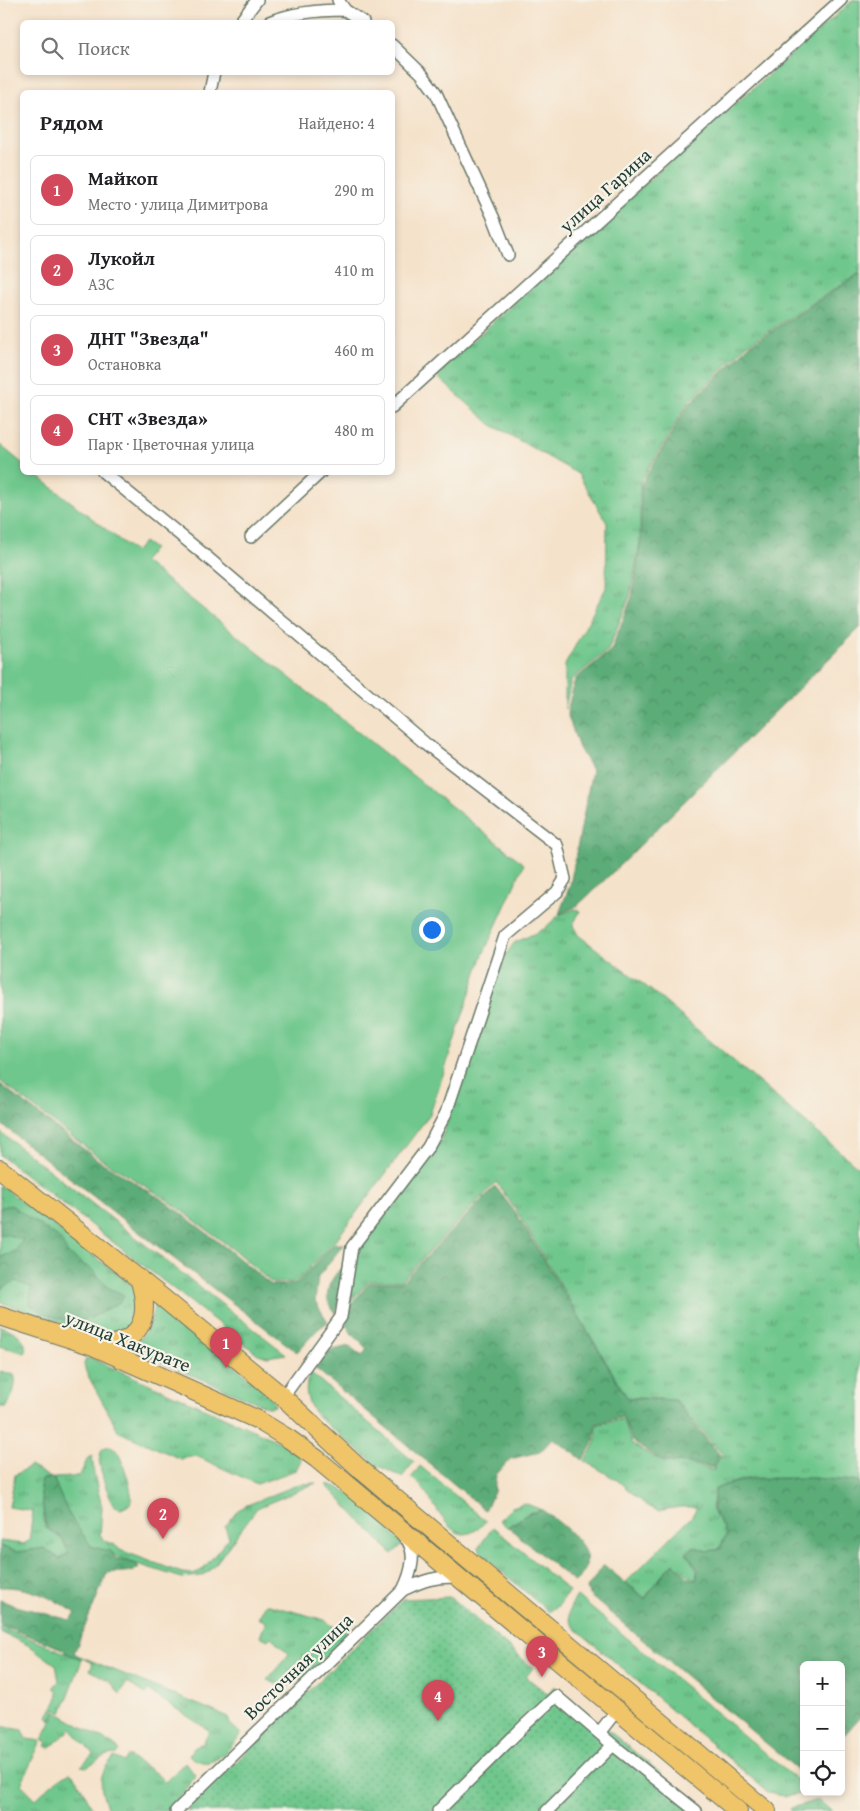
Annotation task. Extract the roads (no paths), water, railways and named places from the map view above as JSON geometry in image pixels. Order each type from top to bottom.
[{"type":"main road","points":[[0,1169],[139,1278],[283,1398],[359,1468],[767,1811]]},
{"type":"main road","points":[[93,1346],[110,1346],[122,1342],[141,1327],[145,1307],[144,1294],[139,1278]]},
{"type":"main road","name":"улица Хакурате","points":[[0,1316],[93,1346],[256,1420],[289,1439],[317,1459],[738,1811]]},
{"type":"street","points":[[242,20],[257,0]]},
{"type":"street","name":"улица Гарина","points":[[395,404],[841,0]]},
{"type":"street","points":[[274,20],[284,16],[342,5],[361,20]]},
{"type":"street","points":[[395,48],[422,74],[436,93],[494,219],[508,255]]},
{"type":"street","points":[[210,90],[214,75]]},
{"type":"street","points":[[107,475],[201,552],[426,744],[557,845],[565,879],[557,892],[505,936],[446,1112],[428,1147],[352,1247],[341,1317],[283,1398]]},
{"type":"street","points":[[251,538],[318,475]]},
{"type":"street","points":[[378,1511],[383,1518],[407,1539],[410,1545],[411,1573],[403,1590]]},
{"type":"street","name":"Восточная улица","points":[[176,1811],[403,1590],[435,1577],[460,1579]]},
{"type":"street","points":[[438,1811],[556,1696],[693,1810]]},
{"type":"street","points":[[599,1733],[617,1710]]},
{"type":"street","points":[[547,1811],[613,1745]]},
{"type":"place","name":"Майкоп","points":[[226,1368]]},
{"type":"place","name":"Лукойл","points":[[163,1539]]},
{"type":"place","name":"ДНТ \"Звезда\"","points":[[542,1677]]},
{"type":"place","name":"СНТ «Звезда»","points":[[438,1721]]}]
